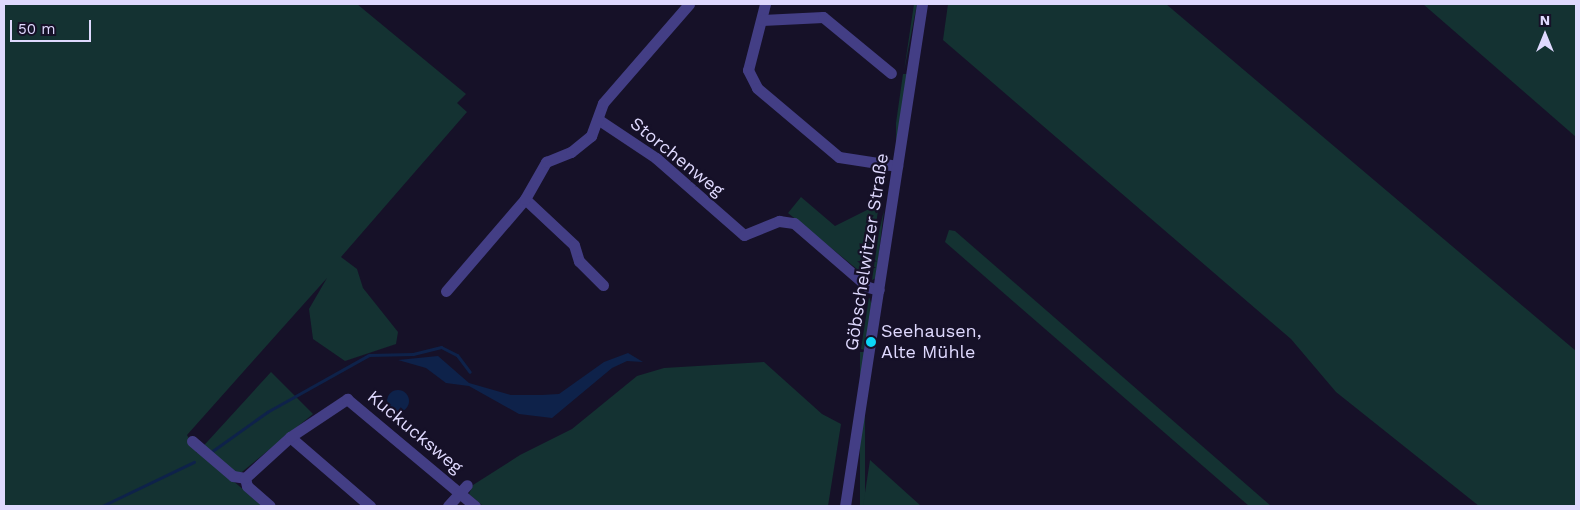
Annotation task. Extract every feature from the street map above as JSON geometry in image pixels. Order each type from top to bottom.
[{"type":"street","points":[[446,291],[525,199],[546,162],[580,146],[595,131],[603,103],[689,4]]},
{"type":"street","points":[[764,4],[762,20],[748,70],[757,88],[839,157],[898,166]]},
{"type":"street","name":"Göbschelwitzer Straße","points":[[845,506],[922,4]]},
{"type":"street","points":[[762,20],[823,17],[891,73]]},
{"type":"street","name":"Storchenweg","points":[[599,120],[656,158],[744,235],[779,221],[794,223],[868,286],[879,290]]},
{"type":"street","points":[[525,199],[574,245],[579,261],[603,286]]},
{"type":"street","name":"Kuckucksweg","points":[[290,437],[347,400],[464,489],[475,506]]},
{"type":"street","points":[[245,478],[290,437],[370,506]]},
{"type":"street","points":[[192,441],[233,476],[245,478]]},
{"type":"street","points":[[245,478],[247,486],[270,506]]},
{"type":"street","name":"Kuckucksweg","points":[[448,506],[464,489]]},
{"type":"green space","points":[[4,4],[357,4],[466,94],[457,103],[467,112],[341,257],[357,269],[363,288],[398,332],[396,344],[345,361],[313,339],[309,309],[327,278],[187,435],[197,453],[271,372],[313,414],[232,480],[263,506],[4,506]]},
{"type":"green space","points":[[914,4],[917,4],[904,71]]},
{"type":"green space","points":[[948,4],[1166,4],[1576,351],[1576,506],[1479,506],[1336,392],[1291,339],[943,40]]},
{"type":"green space","points":[[1423,4],[1576,4],[1576,137]]},
{"type":"green space","points":[[903,74],[907,74],[896,149],[896,123]]},
{"type":"green space","points":[[801,197],[835,226],[879,204],[868,278],[788,213]]},
{"type":"green space","points":[[884,210],[876,278],[872,280],[879,232]]},
{"type":"green space","points":[[949,230],[955,231],[1271,506],[1249,506],[945,242]]},
{"type":"green space","points":[[869,297],[872,305],[865,350],[861,349]]},
{"type":"green space","points":[[860,352],[865,352],[865,506],[860,506]]},
{"type":"green space","points":[[764,362],[822,414],[841,424],[828,506],[483,506],[469,494],[473,485],[520,455],[572,429],[637,376],[664,368]]},
{"type":"green space","points":[[870,460],[921,506],[863,506]]},
{"type":"water","points":[[628,353],[643,362],[627,361],[612,368],[552,418],[519,414],[469,386],[446,383],[426,368],[398,360],[438,356],[469,383],[511,395],[542,395],[559,394],[604,362]]},
{"type":"water","points":[[398,390],[406,393],[409,401],[406,409],[398,412],[390,409],[387,401],[390,393]]},
{"type":"waterway","points":[[211,452],[267,412],[369,355],[413,354],[441,347],[457,355],[470,372]]},
{"type":"waterway","points":[[102,506],[194,462]]},
{"type":"place","name":"Seehausen, Alte Mühle","points":[[871,342]]}]
